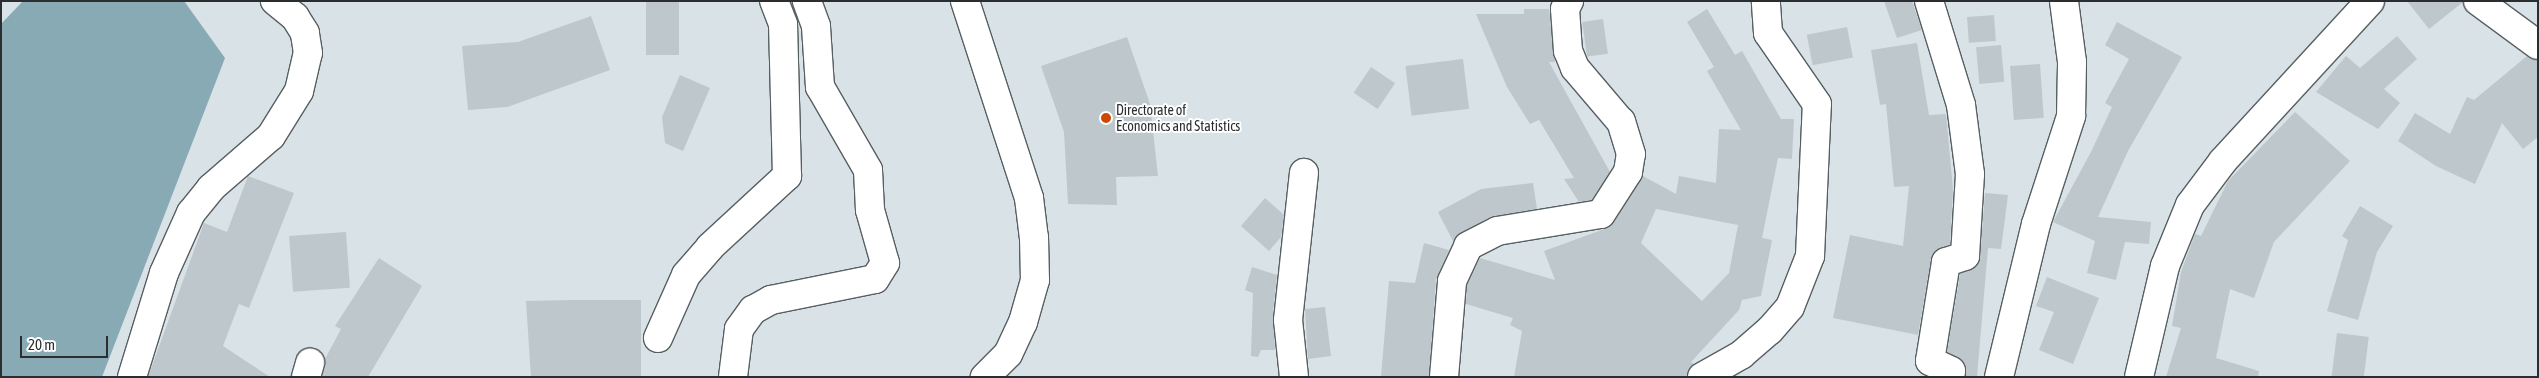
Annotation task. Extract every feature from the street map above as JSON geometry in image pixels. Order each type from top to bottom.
[{"type":"street","points":[[132,377],[164,273],[191,212],[211,188],[271,136],[299,91],[308,53],[305,33],[296,17],[275,1]]},
{"type":"street","points":[[658,338],[677,292],[699,259],[787,176],[783,24],[774,1]]},
{"type":"street","points":[[733,377],[739,329],[757,307],[771,300],[875,279],[885,263],[870,210],[868,170],[820,87],[816,26],[807,1]]},
{"type":"street","points":[[965,1],[1029,198],[1034,237],[1035,280],[1023,322],[1008,354],[985,377]]},
{"type":"street","points":[[1444,377],[1452,281],[1468,246],[1497,231],[1601,214],[1628,172],[1631,154],[1621,122],[1575,68],[1568,51],[1566,8],[1569,1]]},
{"type":"street","points":[[1702,377],[1742,355],[1770,330],[1790,307],[1810,256],[1817,104],[1768,33],[1766,1]]},
{"type":"street","points":[[1929,1],[1961,106],[1970,174],[1966,256],[1946,262],[1930,362],[1951,371],[1950,377]]},
{"type":"street","points":[[2000,377],[2036,224],[2071,116],[2072,62],[2064,1]]},
{"type":"street","points":[[2139,377],[2164,266],[2190,205],[2223,162],[2370,1]]},
{"type":"street","points":[[2478,1],[2538,45]]},
{"type":"street","points":[[1294,377],[1288,320],[1304,173]]},
{"type":"shaded area","points":[[23,1],[184,1],[225,58],[102,377],[1,377],[1,24]]},
{"type":"building","points":[[646,1],[679,1],[679,55],[646,55]]},
{"type":"building","points":[[1884,1],[1912,1],[1922,30],[1897,38]]},
{"type":"building","points":[[2407,1],[2463,1],[2463,2],[2429,29]]},
{"type":"building","points":[[1524,9],[1549,9],[1555,62],[1549,62],[1610,172],[1592,200],[1579,202],[1564,179],[1574,178],[1539,120],[1530,124],[1507,87],[1476,14],[1524,14]]},
{"type":"building","points":[[1707,9],[1735,55],[1742,51],[1781,119],[1794,119],[1792,159],[1778,158],[1762,238],[1772,240],[1761,296],[1742,300],[1739,310],[1691,362],[1694,364],[1686,377],[1514,377],[1522,331],[1510,325],[1513,318],[1466,304],[1467,285],[1480,258],[1555,280],[1544,251],[1610,227],[1643,176],[1676,194],[1679,176],[1716,183],[1719,129],[1741,130],[1707,71],[1714,67],[1687,22]],"holes":[[[1656,209],[1738,225],[1729,273],[1702,301],[1641,243]]]},
{"type":"building","points":[[1994,15],[1996,41],[1969,43],[1967,17]]},
{"type":"building","points":[[591,16],[610,70],[507,107],[468,110],[462,46],[518,42]]},
{"type":"building","points":[[1603,19],[1608,54],[1587,57],[1582,22]]},
{"type":"building","points":[[2117,22],[2182,57],[2128,151],[2098,217],[2151,222],[2149,244],[2125,242],[2116,280],[2087,273],[2095,241],[2053,222],[2091,152],[2112,107],[2105,103],[2129,59],[2105,45]]},
{"type":"building","points":[[1847,27],[1853,57],[1813,65],[1807,35]]},
{"type":"building","points":[[2397,36],[2417,59],[2384,89],[2400,103],[2378,129],[2316,92],[2346,56],[2360,68]]},
{"type":"building","name":"Directorate of Economics and Statistics","points":[[1127,37],[1150,104],[1158,176],[1116,177],[1117,205],[1068,204],[1064,132],[1041,66]]},
{"type":"building","points":[[1917,43],[1929,115],[1946,114],[1953,189],[1950,244],[1935,251],[1931,259],[1918,335],[1833,318],[1850,235],[1903,246],[1909,186],[1894,187],[1886,104],[1880,105],[1871,50]]},
{"type":"building","points":[[2001,45],[2004,82],[1979,84],[1976,47]]},
{"type":"building","points":[[2527,56],[2538,60],[2538,137],[2523,149],[2502,123],[2475,184],[2436,166],[2398,141],[2415,113],[2450,134],[2467,97],[2474,100]]},
{"type":"building","points":[[1463,59],[1469,109],[1412,116],[1405,66]]},
{"type":"building","points":[[2040,64],[2044,118],[2014,120],[2010,66]]},
{"type":"building","points":[[1371,67],[1395,83],[1378,109],[1354,93]]},
{"type":"building","points":[[680,75],[710,88],[683,151],[665,143],[662,117]]},
{"type":"building","points":[[2295,112],[2350,161],[2274,242],[2254,298],[2230,289],[2216,358],[2259,371],[2258,377],[2166,377],[2181,328],[2172,326],[2181,272],[2195,234],[2201,236],[2228,181]]},
{"type":"building","points":[[248,176],[294,193],[249,308],[239,304],[223,346],[270,377],[148,377],[204,223],[227,232]]},
{"type":"building","points":[[1533,183],[1537,209],[1490,217],[1453,241],[1438,212],[1481,189]]},
{"type":"building","points":[[1985,193],[2008,195],[2001,249],[1988,248],[1977,377],[1966,377],[1964,363],[1947,352],[1960,274],[1977,266],[1980,258]]},
{"type":"building","points":[[1265,198],[1284,215],[1281,237],[1269,251],[1241,226]]},
{"type":"building","points":[[2360,206],[2393,226],[2377,252],[2358,320],[2327,311],[2348,240],[2342,236]]},
{"type":"building","points":[[346,232],[350,288],[293,292],[289,236]]},
{"type":"building","points":[[1424,243],[1449,250],[1436,280],[1429,377],[1381,377],[1389,281],[1415,283]]},
{"type":"building","points":[[379,258],[422,286],[368,377],[322,377],[325,359],[341,329],[335,326]]},
{"type":"building","points":[[1252,267],[1277,275],[1273,312],[1275,350],[1261,350],[1258,357],[1251,356],[1253,293],[1245,290]]},
{"type":"building","points":[[2047,277],[2099,298],[2073,364],[2039,350],[2054,312],[2036,306]]},
{"type":"building","points":[[641,300],[641,377],[531,377],[526,301]]},
{"type":"building","points":[[1325,307],[1331,356],[1308,359],[1305,309]]},
{"type":"building","points":[[2337,333],[2369,337],[2364,377],[2332,377]]},
{"type":"place","name":"Directorate of Economics and Statistics","points":[[1106,118]]}]
